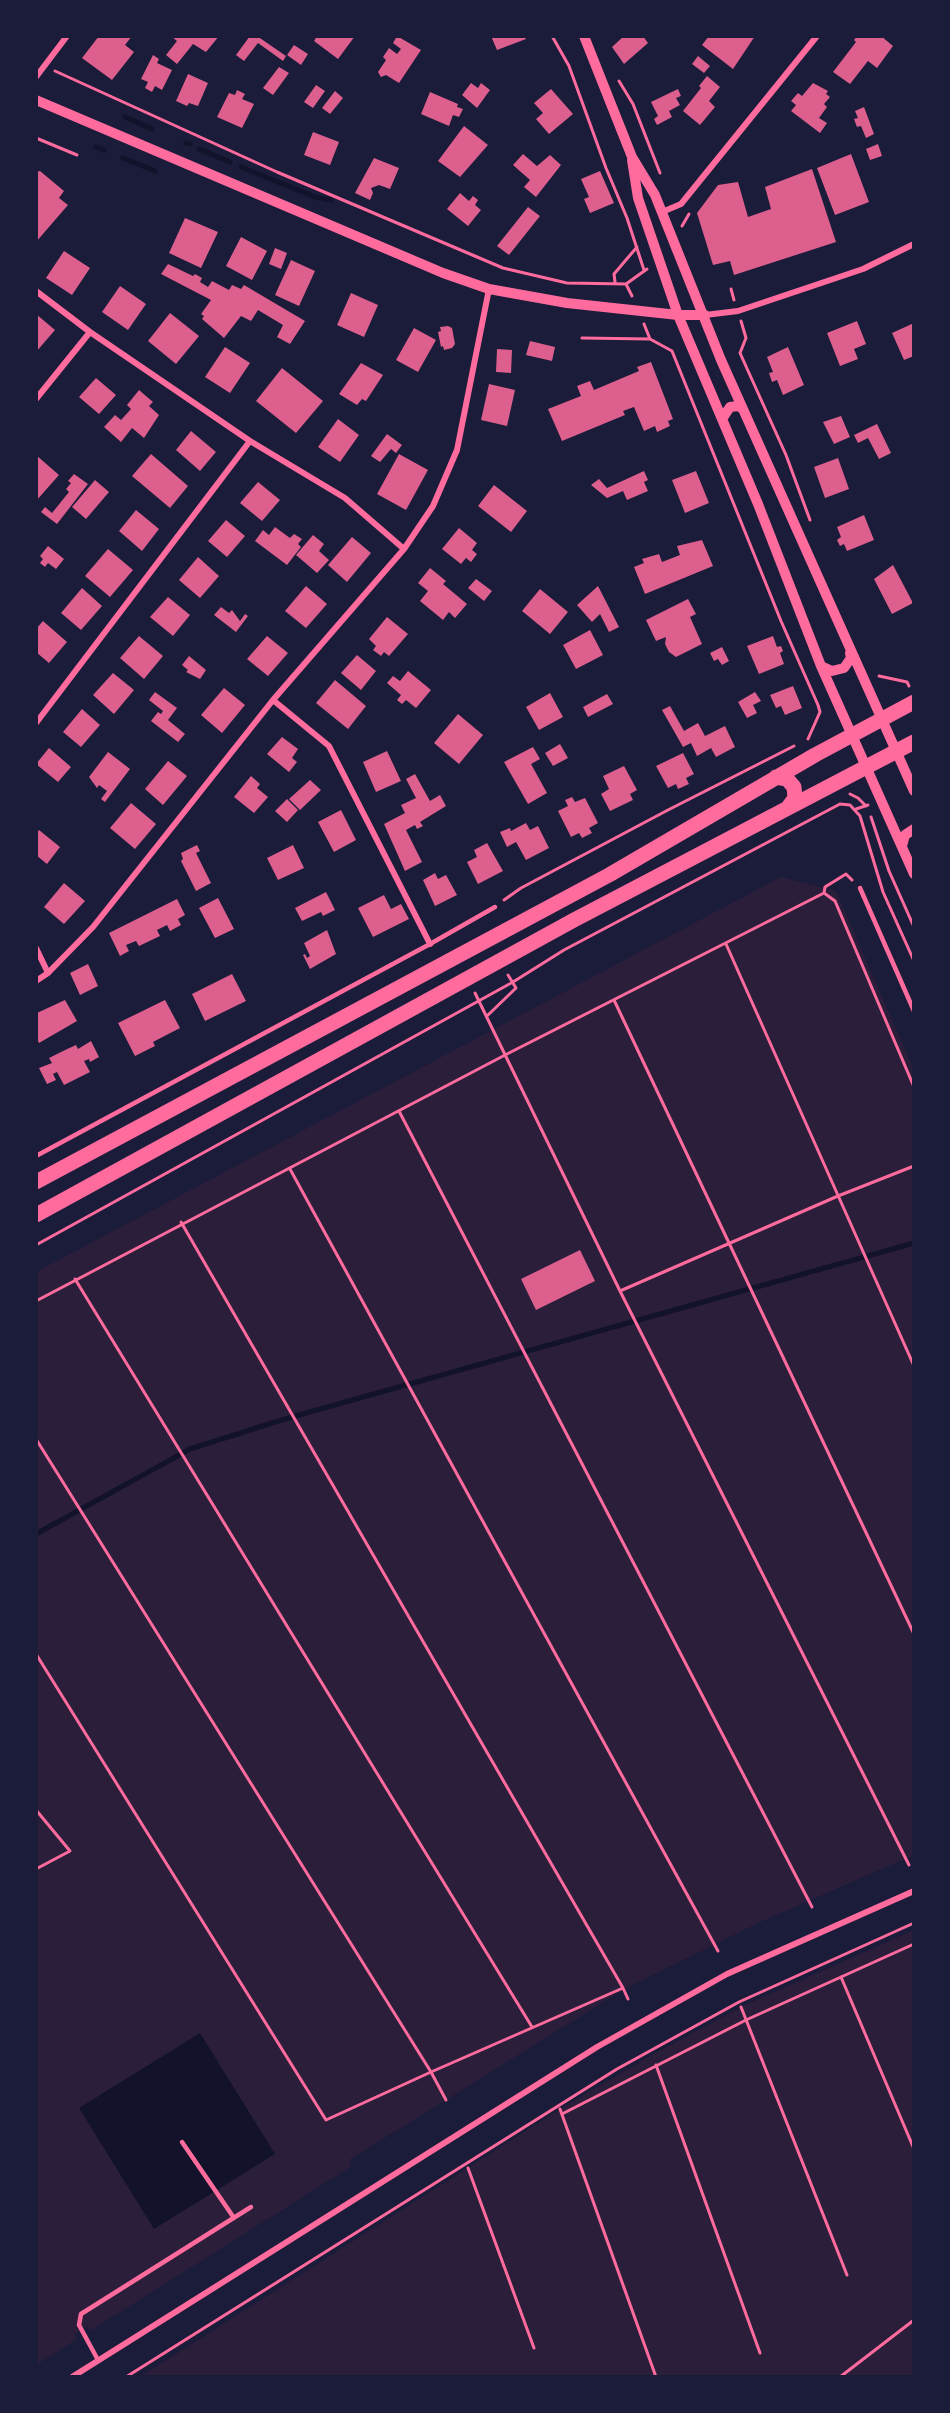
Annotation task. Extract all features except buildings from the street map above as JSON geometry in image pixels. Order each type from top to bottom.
[{"type":"main road","points":[[36,1182],[609,875],[880,719],[912,696]]},
{"type":"main road","points":[[36,1215],[446,989],[865,765],[914,742]]},
{"type":"main road","points":[[776,777],[787,779],[794,787],[795,798],[789,806]]},
{"type":"street","points":[[36,77],[67,36]]},
{"type":"street","points":[[584,36],[632,157],[662,212],[743,409],[914,791]]},
{"type":"street","points":[[662,212],[681,204],[817,36]]},
{"type":"street","points":[[36,100],[442,273],[489,289],[567,303],[678,315],[738,311],[863,269],[914,244]]},
{"type":"street","points":[[632,157],[638,198],[678,315],[758,504],[850,736],[914,874]]},
{"type":"street","points":[[36,981],[48,973],[93,927],[273,700],[404,549],[433,506],[457,450],[489,289]]},
{"type":"street","points":[[36,291],[90,332],[250,441],[345,498],[404,549]]},
{"type":"street","points":[[36,399],[90,332]]},
{"type":"street","points":[[722,419],[730,407],[738,406],[743,409]]},
{"type":"street","points":[[36,723],[250,441]]},
{"type":"street","points":[[821,666],[832,671],[844,668],[850,658],[850,652]]},
{"type":"street","points":[[273,700],[329,746],[430,944]]},
{"type":"street","points":[[902,846],[905,836],[914,829]]},
{"type":"street","points":[[36,948],[48,973]]},
{"type":"street","points":[[72,2377],[597,2047],[727,1974],[914,1892]]},
{"type":"lane","points":[[860,888],[914,1011]]},
{"type":"lane","points":[[36,1156],[495,907]]},
{"type":"lane","points":[[182,2142],[234,2218]]},
{"type":"lane","points":[[98,2360],[79,2325],[81,2314],[250,2207]]},
{"type":"path","points":[[43,66],[214,144],[503,268],[567,283],[626,284],[640,277],[644,270],[569,66],[552,36]]},
{"type":"path","points":[[617,78],[633,104],[662,178]]},
{"type":"path","points":[[36,138],[77,155]]},
{"type":"path","points":[[681,204],[690,213],[681,228]]},
{"type":"path","points":[[615,283],[614,274],[637,247]]},
{"type":"path","points":[[626,284],[650,339]]},
{"type":"path","points":[[582,338],[650,339],[672,351],[781,621],[818,705]]},
{"type":"path","points":[[740,353],[746,338]]},
{"type":"path","points":[[878,676],[907,682],[912,696]]},
{"type":"path","points":[[495,907],[530,883],[808,739]]},
{"type":"path","points":[[849,794],[866,805],[889,871],[914,927]]},
{"type":"path","points":[[837,796],[840,804]]},
{"type":"path","points":[[36,1245],[513,982],[556,955],[840,804],[856,809],[866,805]]},
{"type":"path","points":[[856,809],[883,892],[914,961]]},
{"type":"path","points":[[824,893],[825,887],[846,874],[860,888]]},
{"type":"path","points":[[36,1300],[181,1222],[290,1169],[507,1054],[824,893]]},
{"type":"path","points":[[824,893],[835,901],[914,1087]]},
{"type":"path","points":[[726,944],[914,1366]]},
{"type":"path","points":[[488,1015],[516,988],[508,975]]},
{"type":"path","points":[[475,993],[507,1054],[620,1291],[909,1864]]},
{"type":"path","points":[[614,1000],[914,1634]]},
{"type":"path","points":[[399,1111],[812,1906]]},
{"type":"path","points":[[620,1291],[838,1196],[914,1166]]},
{"type":"path","points":[[290,1169],[718,1951]]},
{"type":"path","points":[[181,1222],[628,1999]]},
{"type":"path","points":[[75,1279],[532,2027]]},
{"type":"path","points":[[36,1439],[446,2100]]},
{"type":"path","points":[[36,1654],[326,2120],[623,1988]]},
{"type":"path","points":[[36,1810],[70,1851],[36,1869]]},
{"type":"path","points":[[126,2377],[617,2069],[739,2002],[914,1923]]},
{"type":"path","points":[[562,2114],[746,2020],[914,1944]]},
{"type":"path","points":[[841,1976],[914,2150]]},
{"type":"path","points":[[741,2007],[847,2275]]},
{"type":"path","points":[[656,2065],[760,2353]]},
{"type":"path","points":[[560,2109],[656,2377]]},
{"type":"path","points":[[468,2168],[534,2348]]},
{"type":"path","points":[[840,2377],[914,2320]]},
{"type":"shaded area","points":[[781,877],[836,891],[914,1070],[914,1855],[760,1922],[623,1990],[349,2160],[352,2166],[90,2331],[87,2326],[75,2334],[77,2339],[36,2365],[36,1272]]},
{"type":"shaded area","points":[[914,1930],[914,2377],[140,2377],[560,2109],[652,2055],[741,2007]]},
{"type":"shaded area","points":[[200,2033],[275,2154],[154,2229],[79,2108]]},
{"type":"waterway","points":[[125,117],[152,129]]},
{"type":"waterway","points":[[186,143],[190,144]]},
{"type":"waterway","points":[[96,147],[104,150]]},
{"type":"waterway","points":[[199,149],[230,162]]},
{"type":"waterway","points":[[123,158],[155,171]]},
{"type":"waterway","points":[[241,167],[315,197],[331,200]]},
{"type":"waterway","points":[[36,1534],[190,1449],[288,1418],[914,1243]]}]
